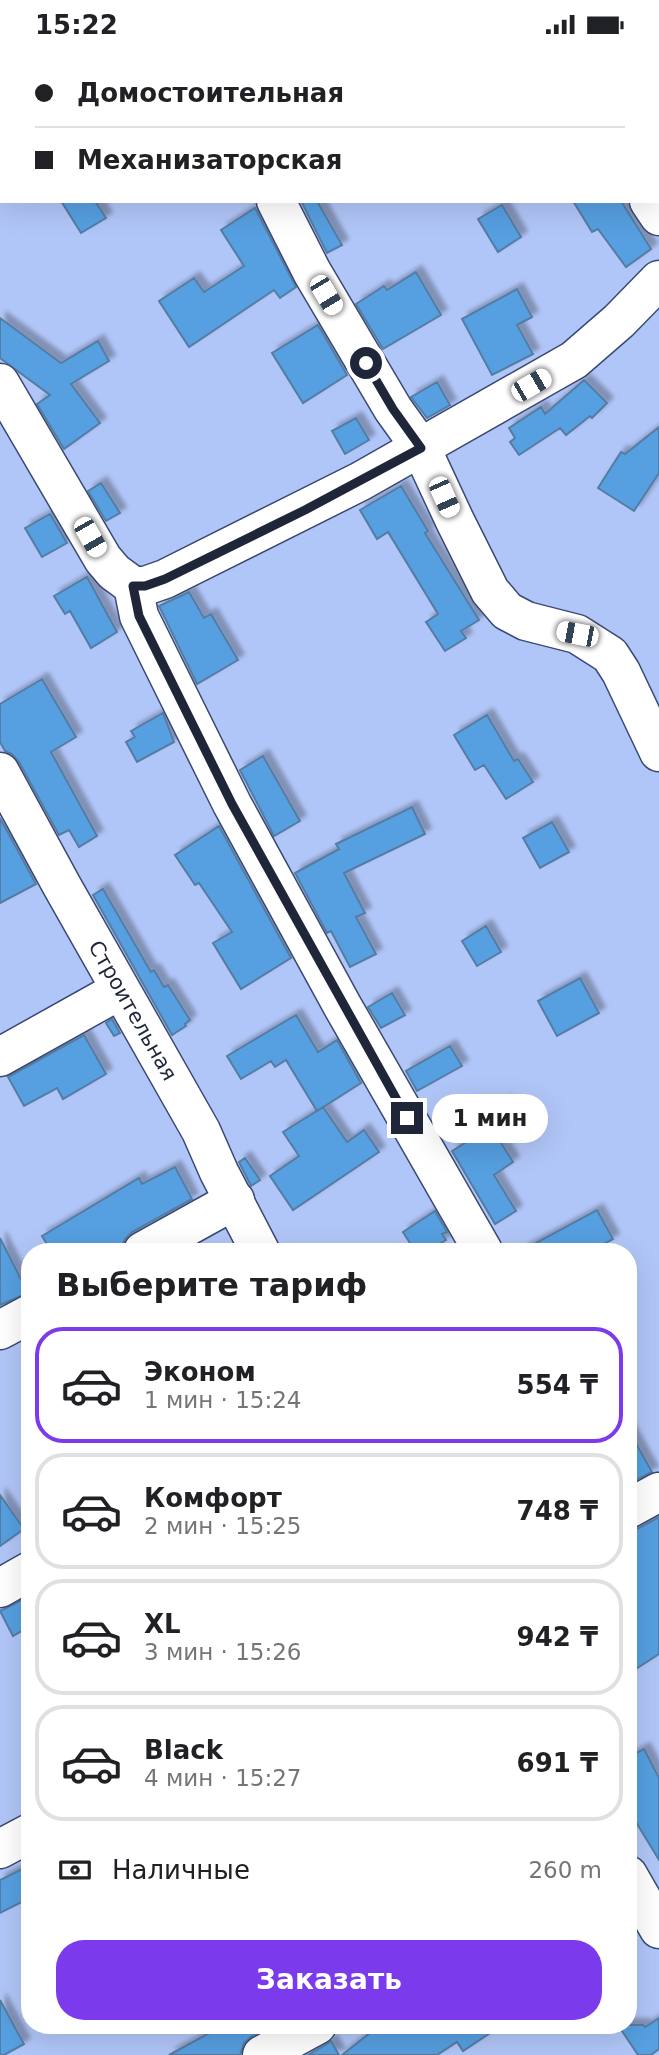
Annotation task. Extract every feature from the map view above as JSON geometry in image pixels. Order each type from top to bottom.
[{"type":"street","points":[[277,203],[312,272],[386,397],[421,448],[490,591],[507,611],[526,621],[577,634],[610,655],[621,672],[659,753]]},
{"type":"street","points":[[0,383],[103,559],[114,572],[133,586],[145,586],[165,579],[305,510],[421,448],[574,360],[619,321],[659,279]]},
{"type":"street","points":[[133,586],[139,616],[232,804],[343,1007],[478,1243]]},
{"type":"street","name":"Строительная","points":[[3,783],[201,1131],[256,1243]]},
{"type":"street","points":[[0,1057],[120,990]]},
{"type":"street","points":[[157,1243],[234,1200]]},
{"type":"street","points":[[0,1330],[21,1319]]},
{"type":"street","points":[[0,1588],[21,1576]]},
{"type":"street","points":[[0,1849],[21,1837]]},
{"type":"street","points":[[637,1891],[659,1929]]},
{"type":"street","points":[[262,2055],[300,2034]]},
{"type":"building","points":[[62,203],[96,203],[106,218],[81,233]]},
{"type":"building","points":[[302,203],[318,203],[342,245],[327,253]]},
{"type":"building","points":[[574,203],[622,203],[651,249],[626,267],[598,229],[592,232]]},
{"type":"building","points":[[502,205],[521,237],[498,252],[478,219]]},
{"type":"building","points":[[255,208],[296,287],[280,298],[274,290],[189,347],[159,301],[194,278],[204,292],[244,266],[221,230]]},
{"type":"building","points":[[416,272],[441,315],[383,349],[356,304],[384,286],[387,290]]},
{"type":"building","points":[[517,289],[532,317],[517,325],[533,354],[492,375],[462,319]]},
{"type":"building","points":[[0,318],[61,363],[98,341],[109,361],[71,384],[100,423],[64,449],[37,404],[50,395],[0,358]]},
{"type":"building","points":[[318,325],[347,375],[303,403],[272,353]]},
{"type":"building","points":[[584,380],[607,403],[592,418],[590,416],[566,435],[560,428],[519,455],[510,442],[515,438],[509,428],[541,407],[545,414]]},
{"type":"building","points":[[437,382],[450,405],[427,418],[411,397]]},
{"type":"building","points":[[356,418],[369,440],[345,454],[332,431]]},
{"type":"building","points":[[659,427],[659,473],[634,511],[598,488],[621,452],[625,454]]},
{"type":"building","points":[[101,483],[120,513],[106,521],[88,491]]},
{"type":"building","points":[[401,486],[428,531],[425,533],[479,620],[461,631],[466,638],[445,651],[426,622],[438,614],[388,532],[377,539],[360,510]]},
{"type":"building","points":[[50,514],[67,543],[42,557],[25,528]]},
{"type":"building","points":[[87,577],[117,632],[91,648],[70,611],[65,614],[54,596]]},
{"type":"building","points":[[189,592],[204,618],[211,614],[238,660],[197,684],[159,606]]},
{"type":"building","points":[[42,679],[76,737],[51,752],[97,836],[79,847],[69,830],[59,835],[19,762],[5,751],[0,742],[0,704]]},
{"type":"building","points":[[163,713],[174,742],[137,762],[126,742],[135,737],[131,731]]},
{"type":"building","points":[[487,715],[514,761],[518,759],[533,782],[506,799],[484,765],[475,770],[454,735]]},
{"type":"building","points":[[263,756],[300,821],[274,836],[240,770]]},
{"type":"building","points":[[412,807],[425,834],[344,873],[365,913],[356,917],[376,954],[350,967],[331,931],[327,933],[295,873],[339,849],[336,844]]},
{"type":"building","points":[[0,818],[36,884],[0,903]]},
{"type":"building","points":[[552,822],[569,852],[540,868],[523,838]]},
{"type":"building","points":[[219,826],[291,958],[241,989],[213,943],[232,932],[199,883],[195,885],[175,855]]},
{"type":"building","points":[[103,889],[151,972],[154,970],[164,987],[168,985],[190,1020],[172,1035],[93,895]]},
{"type":"building","points":[[486,926],[501,952],[477,966],[462,941]]},
{"type":"building","points":[[580,978],[599,1013],[557,1036],[538,1001]]},
{"type":"building","points":[[392,993],[405,1015],[381,1028],[368,1007]]},
{"type":"building","points":[[296,1015],[318,1052],[337,1040],[361,1083],[317,1111],[286,1060],[275,1067],[271,1061],[241,1079],[227,1056]]},
{"type":"building","points":[[112,1019],[120,1033],[114,1036],[106,1023]]},
{"type":"building","points":[[84,1035],[106,1074],[63,1099],[57,1088],[24,1106],[8,1077]]},
{"type":"building","points":[[450,1046],[462,1066],[417,1091],[406,1071]]},
{"type":"building","points":[[505,1102],[516,1121],[495,1133],[513,1162],[494,1175],[516,1211],[495,1224],[452,1151],[473,1138],[466,1126]]},
{"type":"building","points":[[323,1107],[347,1142],[364,1130],[379,1152],[293,1210],[270,1176],[299,1156],[283,1132]]},
{"type":"building","points":[[245,1158],[260,1180],[251,1186],[239,1162]]},
{"type":"building","points":[[175,1167],[192,1199],[132,1232],[123,1243],[46,1243],[42,1236],[139,1178],[142,1184]]},
{"type":"building","points":[[597,1210],[613,1239],[606,1243],[536,1243]]},
{"type":"building","points":[[435,1211],[447,1232],[442,1234],[446,1240],[441,1243],[410,1243],[403,1232]]},
{"type":"building","points":[[0,1238],[21,1279],[21,1296],[0,1305]]},
{"type":"building","points":[[637,1445],[652,1472],[637,1480]]},
{"type":"building","points":[[0,1495],[21,1525],[21,1531],[0,1546]]},
{"type":"building","points":[[659,1517],[659,1654],[637,1668],[637,1529]]},
{"type":"building","points":[[21,1600],[21,1631],[13,1636],[0,1611]]},
{"type":"building","points":[[644,1749],[659,1778],[659,1860],[637,1824],[637,1752]]},
{"type":"building","points":[[21,1870],[21,1902],[0,1913],[0,1880]]},
{"type":"building","points":[[0,2000],[24,2044],[4,2055],[0,2055]]},
{"type":"building","points":[[659,2018],[659,2049],[651,2055],[638,2055],[624,2034],[637,2034],[637,2025],[645,2027]]},
{"type":"building","points":[[208,2034],[256,2034],[244,2043],[240,2055],[169,2055]]},
{"type":"building","points":[[369,2034],[488,2034],[463,2051],[457,2042],[437,2055],[342,2055]]},
{"type":"building","points":[[331,2041],[339,2055],[308,2055],[327,2044]]},
{"type":"route","points":[[366,363],[393,409],[421,448],[305,510],[165,579],[145,586],[133,586],[139,616],[232,804],[407,1118]]}]
